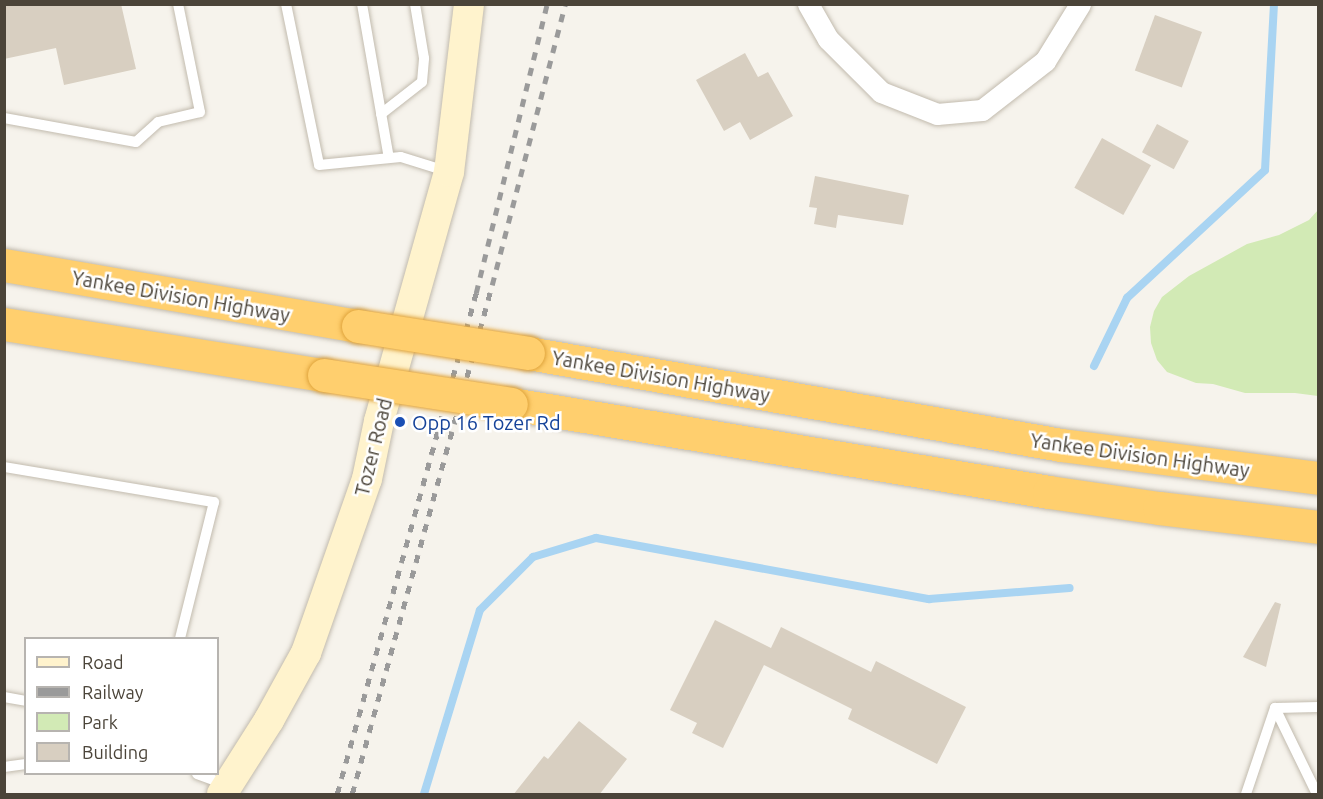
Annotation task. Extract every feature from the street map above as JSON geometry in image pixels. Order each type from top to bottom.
[{"type":"highway","name":"Yankee Division Highway","points":[[4,265],[1061,445],[1318,478]]},
{"type":"highway","points":[[4,324],[1049,492],[1192,513],[1318,527]]},
{"type":"highway","points":[[4,341],[324,375]]},
{"type":"main road","name":"Tozer Road","points":[[225,790],[269,720],[310,643],[367,479],[379,421],[449,172],[469,4]]},
{"type":"street","points":[[808,4],[828,39],[881,92],[937,114],[982,110],[1045,61],[1080,4]]},
{"type":"lane","points":[[4,117],[136,142],[158,122],[200,112],[178,4]]},
{"type":"lane","points":[[286,4],[319,165],[401,157],[449,172]]},
{"type":"lane","points":[[362,4],[388,158]]},
{"type":"lane","points":[[381,114],[422,82],[424,58],[415,4]]},
{"type":"lane","points":[[4,467],[214,502],[180,637]]},
{"type":"lane","points":[[4,698],[24,701]]},
{"type":"lane","points":[[1275,708],[1318,707]]},
{"type":"lane","points":[[1246,795],[1275,708]]},
{"type":"lane","points":[[1275,708],[1317,795]]},
{"type":"lane","points":[[4,767],[24,764]]},
{"type":"lane","points":[[199,775],[225,790]]},
{"type":"green space","points":[[1318,210],[1318,396],[1295,393],[1245,393],[1213,384],[1196,383],[1167,372],[1157,360],[1151,343],[1150,327],[1154,311],[1162,297],[1189,276],[1247,244],[1279,235],[1309,220]]},
{"type":"building","points":[[4,4],[121,4],[136,69],[64,85],[56,48],[4,59]]},
{"type":"building","points":[[1155,15],[1202,32],[1182,88],[1135,70]]},
{"type":"building","points":[[745,53],[758,77],[768,72],[793,116],[750,140],[740,122],[724,131],[696,80]]},
{"type":"building","points":[[1157,124],[1189,141],[1174,169],[1142,152]]},
{"type":"building","points":[[1102,138],[1151,165],[1123,215],[1074,188]]},
{"type":"building","points":[[815,176],[909,195],[903,225],[838,215],[836,228],[814,224],[817,208],[809,207]]},
{"type":"building","points":[[1275,602],[1281,604],[1266,667],[1243,657]]},
{"type":"building","points":[[715,620],[771,648],[781,627],[871,672],[876,661],[966,707],[937,764],[848,719],[852,709],[764,665],[723,748],[692,733],[697,723],[670,710]]},
{"type":"building","points":[[579,721],[627,759],[599,795],[513,795],[544,756],[548,759]]},
{"type":"waterway","points":[[1094,366],[1127,298],[1265,170],[1274,4]]},
{"type":"waterway","points":[[424,794],[480,610],[533,557],[596,538],[929,599],[1070,588]]},
{"type":"railway","points":[[337,794],[476,293],[547,4]]},
{"type":"railway","points":[[352,794],[492,285],[565,4]]},
{"type":"place","name":"Opp 16 Tozer Rd","points":[[400,422]]}]
